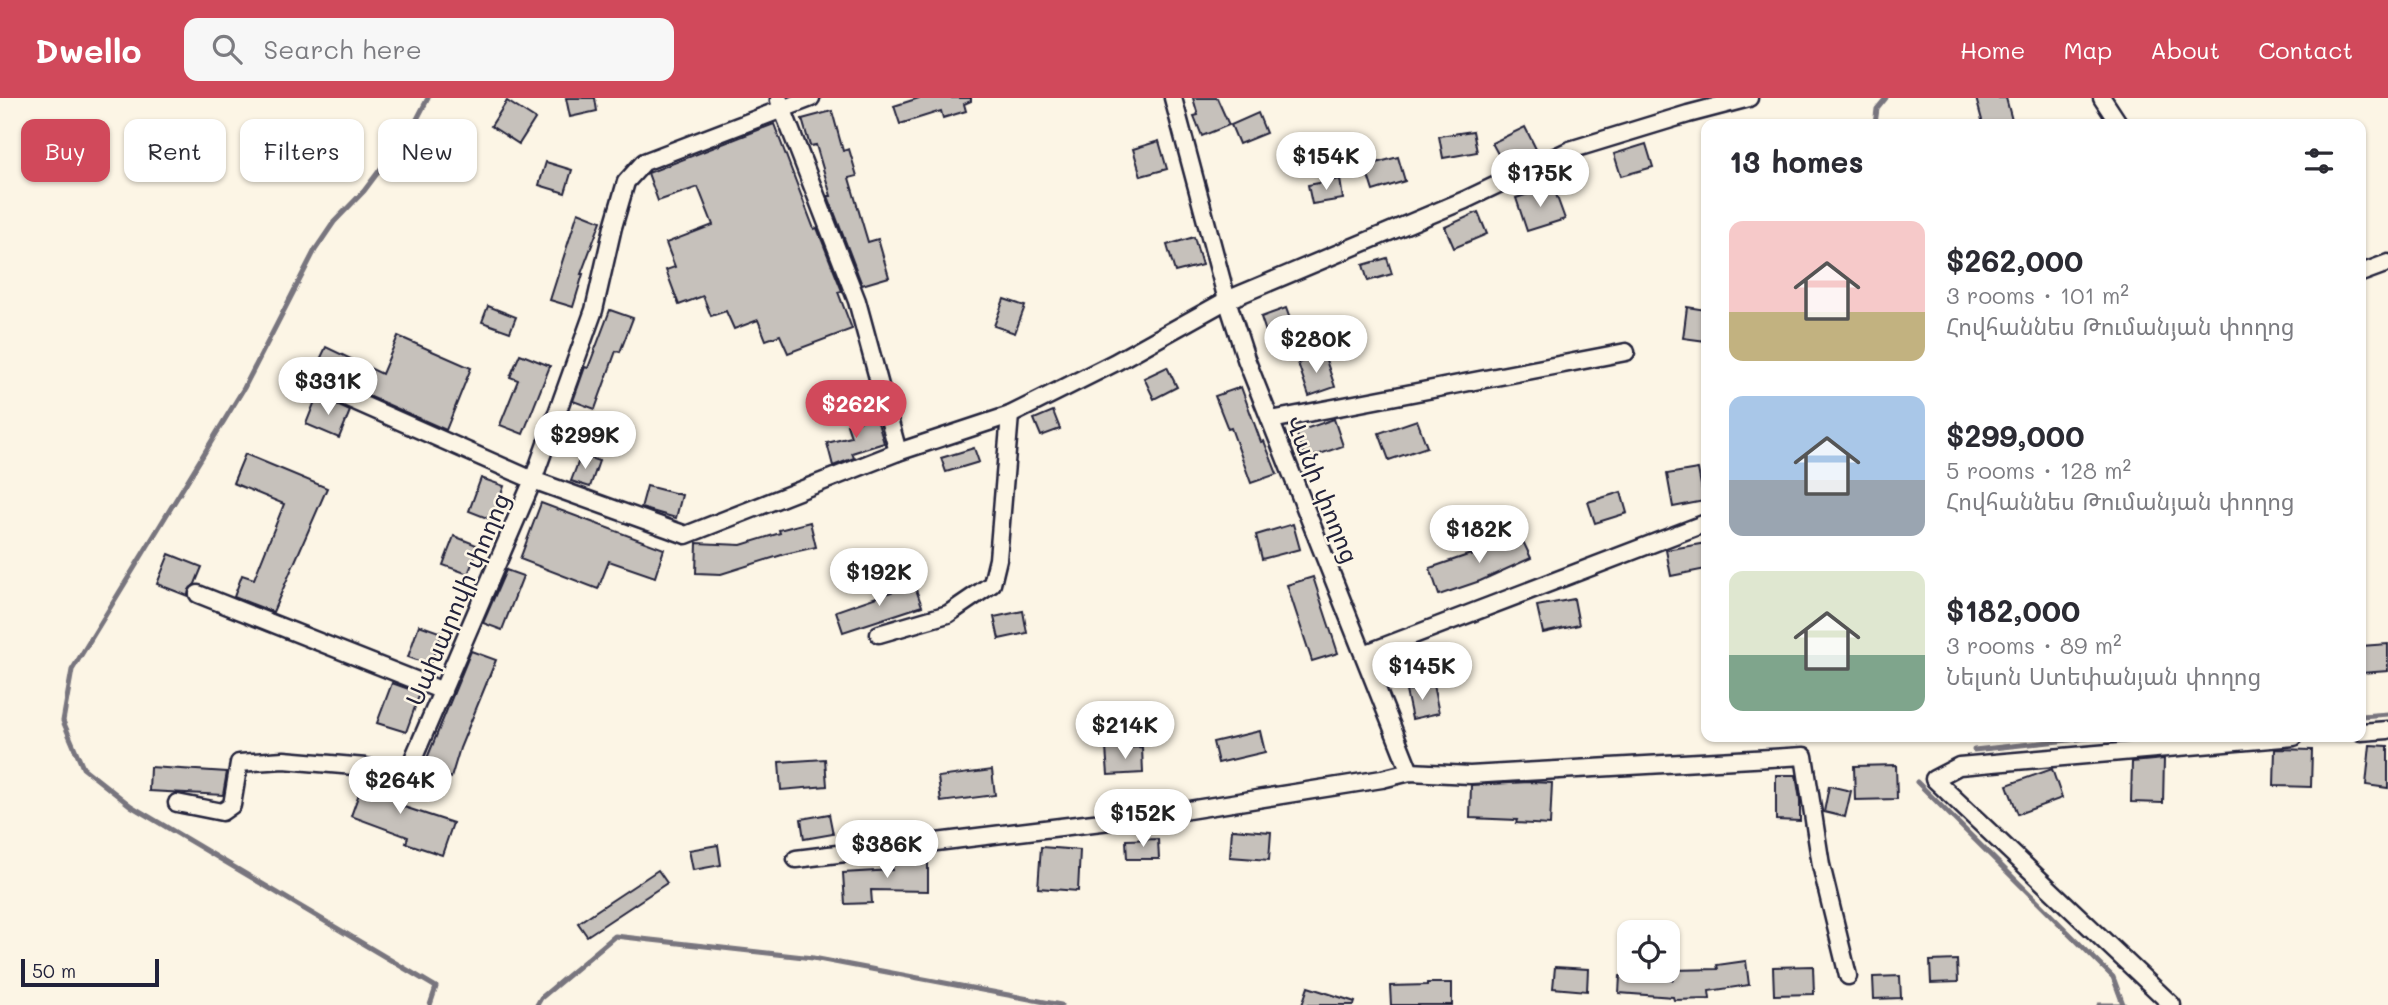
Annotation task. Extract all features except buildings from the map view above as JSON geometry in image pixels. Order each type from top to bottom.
[{"type":"street","name":"Սախարովի փողոց","points":[[177,803],[222,812],[232,805],[239,763],[284,760],[366,767],[396,773],[408,771],[533,480],[593,310],[612,227],[626,182],[644,162],[780,103],[811,98]]},
{"type":"street","name":"Վանի փողոց","points":[[1173,98],[1227,300],[1246,359],[1410,772]]},
{"type":"street","points":[[318,385],[533,480],[686,535],[898,452],[1010,415],[1114,363],[1227,300],[1453,206],[1570,150],[1749,98]]},
{"type":"street","points":[[2102,98],[2116,119]]},
{"type":"street","points":[[780,103],[857,301],[898,452]]},
{"type":"street","points":[[2366,271],[2388,263]]},
{"type":"street","points":[[1271,420],[1626,352]]},
{"type":"street","points":[[879,634],[948,614],[992,584],[998,559],[1010,415]]},
{"type":"street","points":[[1364,654],[1701,525]]},
{"type":"street","points":[[198,594],[443,691]]},
{"type":"street","points":[[2366,732],[2388,730]]},
{"type":"street","points":[[2172,1005],[1934,779],[1959,766],[2236,742]]},
{"type":"street","points":[[796,859],[1152,816],[1382,779],[1410,772],[1471,775],[1804,756],[1821,865],[1847,976]]},
{"type":"waterway","points":[[428,98],[415,123],[364,191],[334,222],[315,250],[244,388],[72,670],[63,721],[83,768],[131,806],[436,987],[430,1005]]},
{"type":"waterway","points":[[1876,119],[1877,109],[1886,98]]},
{"type":"waterway","points":[[2366,716],[2388,714]]},
{"type":"waterway","points":[[1974,750],[2050,742]]},
{"type":"waterway","points":[[1917,782],[2113,977],[2123,1004]]},
{"type":"waterway","points":[[537,1005],[541,998],[615,936],[813,958],[1061,1005]]},
{"type":"waterway","points":[[2099,1005],[2124,1005]]}]
